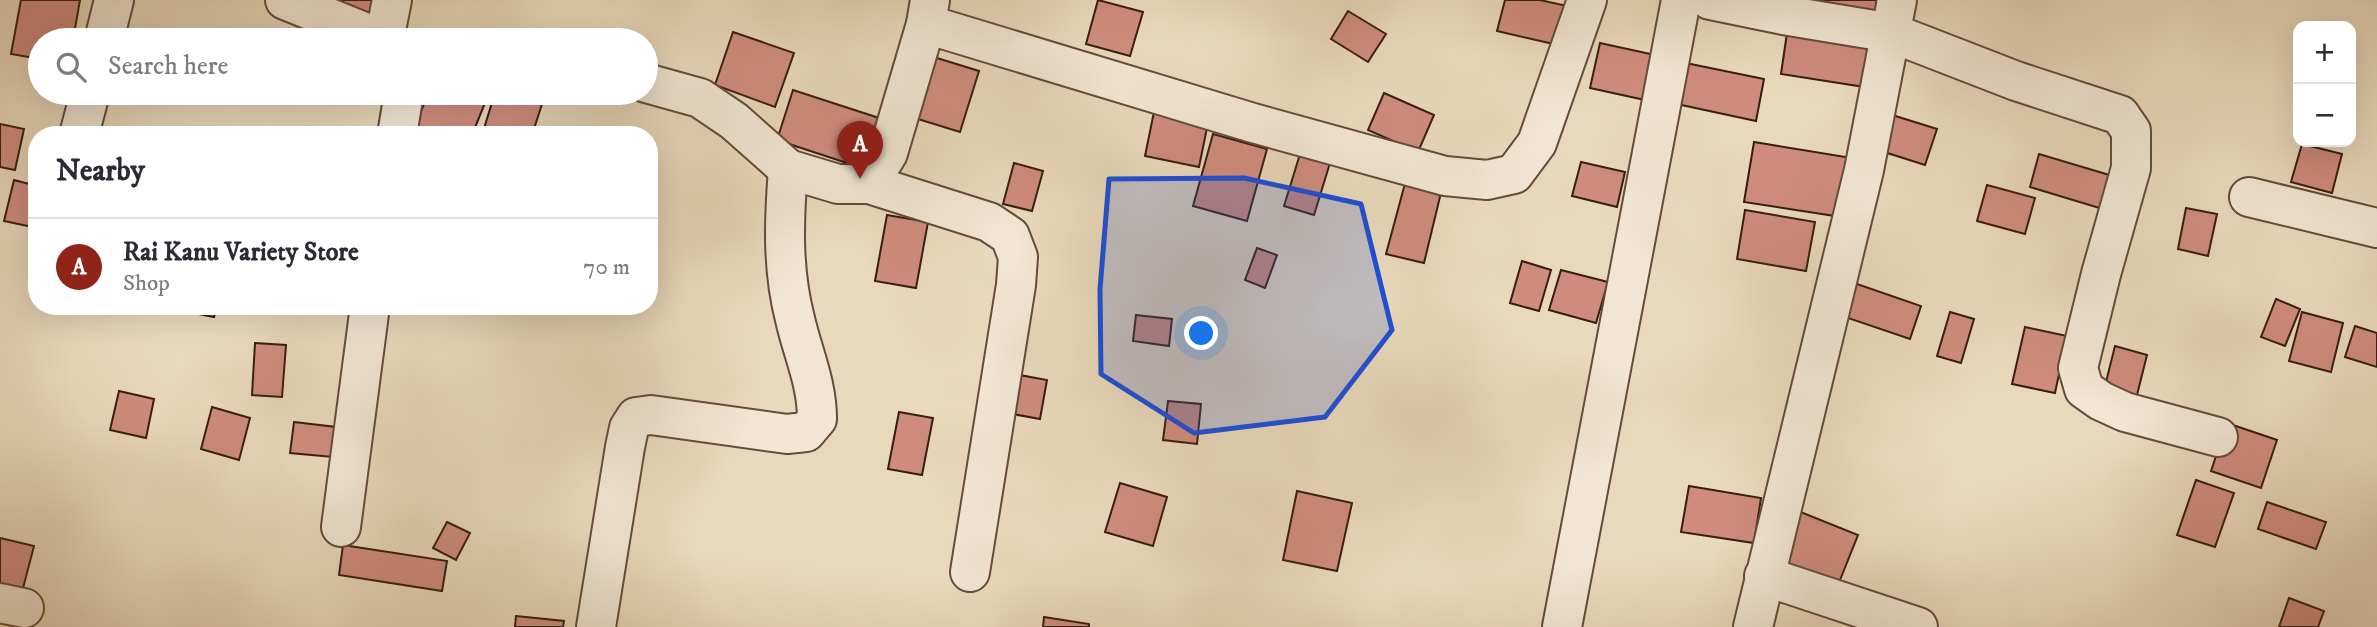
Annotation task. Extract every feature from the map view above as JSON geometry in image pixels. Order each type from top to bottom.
[{"type":"street","points":[[107,28],[114,0]]},
{"type":"street","points":[[285,0],[354,28]]},
{"type":"street","points":[[386,28],[392,0]]},
{"type":"street","points":[[869,184],[888,152],[928,12],[1253,123],[1445,176],[1487,180],[1514,174],[1537,143],[1587,0]]},
{"type":"street","points":[[1562,627],[1681,0]]},
{"type":"street","points":[[1710,0],[1783,15],[1894,17],[2016,81],[2120,115],[2131,131],[2131,168],[2078,368],[2084,389],[2101,401],[2125,411],[2218,437]]},
{"type":"street","points":[[1752,627],[1864,170],[1894,17]]},
{"type":"street","points":[[658,86],[700,98],[734,121],[788,169],[838,184],[869,184],[989,222],[1010,236],[1018,257],[1016,285],[970,572]]},
{"type":"street","points":[[81,126],[87,105]]},
{"type":"street","points":[[398,126],[402,105]]},
{"type":"street","points":[[596,627],[625,447],[629,428],[636,417],[651,415],[787,434],[806,432],[817,419],[817,394],[794,319],[785,272],[784,226],[788,169]]},
{"type":"street","points":[[2249,197],[2377,228]]},
{"type":"street","points":[[341,527],[369,315]]},
{"type":"street","points":[[1764,576],[1918,627]]},
{"type":"highlighted area","points":[[1244,178],[1361,204],[1392,330],[1325,417],[1194,433],[1101,374],[1100,289],[1109,179]]},
{"type":"building","points":[[21,0],[80,0],[75,28],[28,28],[28,57],[11,54]]},
{"type":"building","points":[[312,0],[374,0],[371,14]]},
{"type":"building","points":[[1098,0],[1143,12],[1130,56],[1086,44]]},
{"type":"building","points":[[1505,0],[1540,0],[1567,6],[1558,45],[1497,31]]},
{"type":"building","points":[[1810,0],[1877,0],[1875,17]]},
{"type":"building","points":[[1348,11],[1386,34],[1368,62],[1331,39]]},
{"type":"building","points":[[1788,26],[1879,40],[1871,88],[1781,74]]},
{"type":"building","points":[[733,32],[794,53],[775,107],[715,85]]},
{"type":"building","points":[[1600,43],[1655,55],[1645,100],[1590,88]]},
{"type":"building","points":[[924,54],[979,71],[960,132],[905,115]]},
{"type":"building","points":[[1681,62],[1764,79],[1756,121],[1672,103]]},
{"type":"building","points":[[793,90],[879,118],[862,168],[777,140]]},
{"type":"building","points":[[1384,93],[1434,115],[1418,152],[1368,130]]},
{"type":"building","points":[[424,105],[484,105],[476,126],[414,126]]},
{"type":"building","points":[[491,105],[542,105],[535,126],[485,126]]},
{"type":"building","points":[[1155,107],[1209,118],[1199,167],[1145,156]]},
{"type":"building","points":[[1889,114],[1937,129],[1925,165],[1878,150]]},
{"type":"building","points":[[0,124],[24,129],[15,170],[0,167]]},
{"type":"building","points":[[1213,134],[1267,149],[1247,221],[1193,206]]},
{"type":"building","points":[[1754,142],[1858,159],[1848,218],[1744,202]]},
{"type":"building","points":[[2301,147],[2314,147],[2342,154],[2332,193],[2291,182]]},
{"type":"building","points":[[1300,154],[1330,163],[1314,215],[1284,206]]},
{"type":"building","points":[[2039,154],[2116,177],[2106,210],[2030,187]]},
{"type":"building","points":[[1581,162],[1625,172],[1617,207],[1572,196]]},
{"type":"building","points":[[1014,163],[1043,171],[1032,211],[1003,204]]},
{"type":"building","points":[[1407,176],[1445,176],[1424,263],[1386,254]]},
{"type":"building","points":[[14,180],[28,184],[28,226],[4,221]]},
{"type":"building","points":[[1987,185],[2035,198],[2025,234],[1977,221]]},
{"type":"building","points":[[2186,208],[2217,214],[2208,256],[2178,249]]},
{"type":"building","points":[[1745,210],[1815,222],[1806,271],[1737,259]]},
{"type":"building","points":[[887,215],[928,222],[916,288],[875,281]]},
{"type":"building","points":[[1257,248],[1277,255],[1265,288],[1245,280]]},
{"type":"building","points":[[1522,261],[1551,270],[1539,311],[1510,303]]},
{"type":"building","points":[[1561,270],[1608,282],[1596,323],[1549,310]]},
{"type":"building","points":[[1854,283],[1921,306],[1910,339],[1842,316]]},
{"type":"building","points":[[2276,299],[2300,309],[2285,346],[2261,337]]},
{"type":"building","points":[[1950,312],[1974,319],[1961,363],[1937,356]]},
{"type":"building","points":[[2302,312],[2343,323],[2331,372],[2289,361]]},
{"type":"building","points":[[1136,315],[1172,319],[1169,346],[1133,341]]},
{"type":"building","points":[[2355,326],[2377,333],[2377,367],[2345,357]]},
{"type":"building","points":[[2025,327],[2067,336],[2055,393],[2012,384]]},
{"type":"building","points":[[255,343],[286,345],[282,397],[252,395]]},
{"type":"building","points":[[2115,346],[2147,355],[2136,399],[2104,390]]},
{"type":"building","points":[[1014,374],[1047,380],[1040,419],[1007,413]]},
{"type":"building","points":[[119,391],[154,399],[146,438],[110,430]]},
{"type":"building","points":[[1168,401],[1201,404],[1197,444],[1163,440]]},
{"type":"building","points":[[212,407],[250,418],[239,460],[201,449]]},
{"type":"building","points":[[899,412],[933,418],[922,475],[888,469]]},
{"type":"building","points":[[294,422],[336,427],[333,457],[290,453]]},
{"type":"building","points":[[2227,423],[2277,440],[2261,488],[2211,471]]},
{"type":"building","points":[[2196,480],[2234,493],[2215,547],[2177,535]]},
{"type":"building","points":[[1120,483],[1167,497],[1153,546],[1105,532]]},
{"type":"building","points":[[1689,486],[1761,498],[1754,543],[1681,532]]},
{"type":"building","points":[[1297,491],[1352,503],[1337,571],[1283,560]]},
{"type":"building","points":[[2267,502],[2326,522],[2316,549],[2258,529]]},
{"type":"building","points":[[1798,511],[1858,535],[1838,585],[1778,562]]},
{"type":"building","points":[[447,522],[470,533],[456,560],[433,548]]},
{"type":"building","points":[[0,538],[34,546],[22,592],[0,587]]},
{"type":"building","points":[[343,545],[447,561],[442,591],[339,575]]},
{"type":"building","points":[[2289,598],[2324,611],[2318,627],[2279,627]]},
{"type":"building","points":[[516,616],[564,621],[563,627],[515,627]]},
{"type":"building","points":[[1044,617],[1089,624],[1089,627],[1043,627]]},
{"type":"place","name":"Rai Kanu Variety Store","points":[[860,179]]}]
